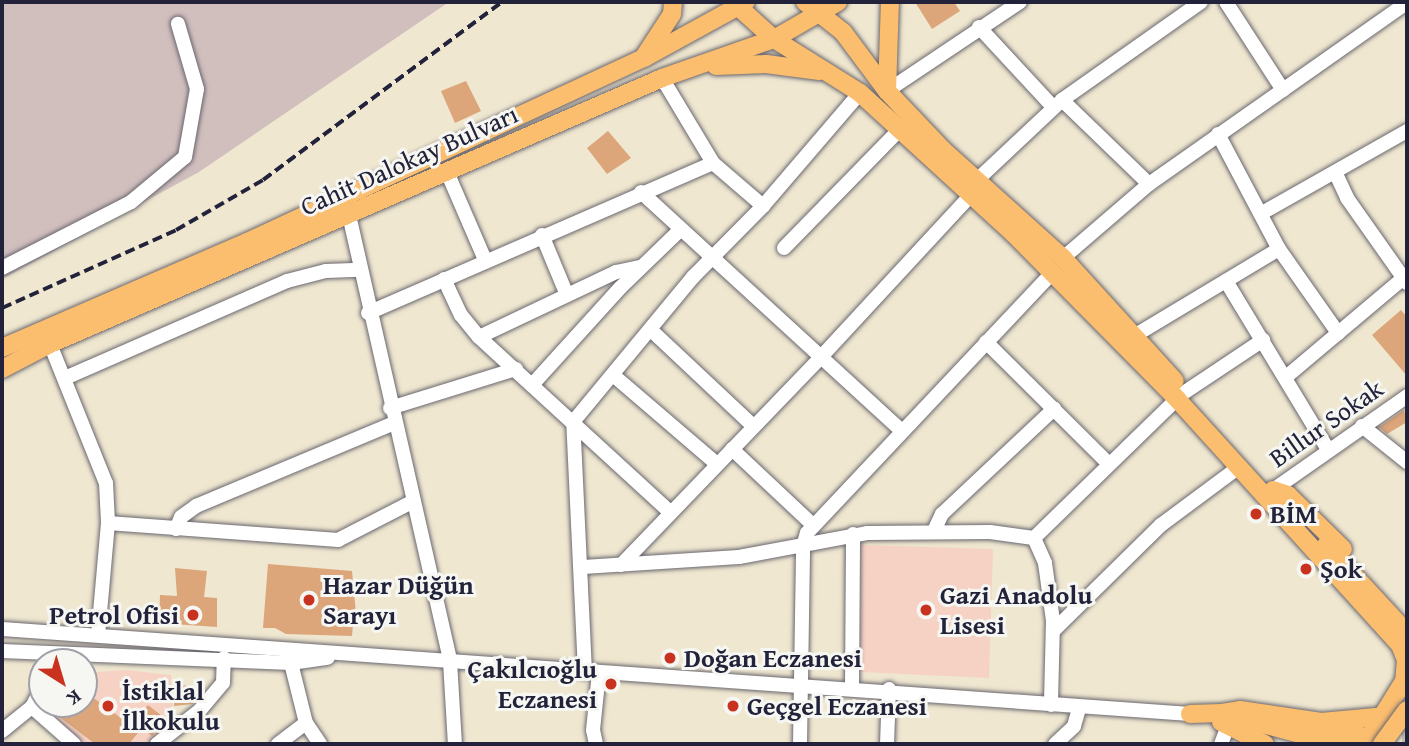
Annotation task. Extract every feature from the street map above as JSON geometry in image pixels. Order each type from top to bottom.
[{"type":"main road","points":[[644,58],[672,14],[673,2]]},
{"type":"main road","points":[[805,2],[843,32],[887,91],[975,186],[1134,336],[1239,467],[1400,645],[1406,660],[1404,681],[1383,717],[1363,740],[1223,727]]},
{"type":"main road","name":"Cahit Dalokay Bulvarı","points":[[2,369],[50,344],[662,78],[774,38],[838,2]]},
{"type":"main road","points":[[887,91],[890,2]]},
{"type":"main road","points":[[739,3],[774,38],[860,93],[975,186]]},
{"type":"main road","name":"Cahit Dalokay Bulvarı","points":[[2,348],[247,242],[644,58],[739,3]]},
{"type":"main road","points":[[698,66],[766,64],[827,71]]},
{"type":"main road","points":[[1057,265],[1294,511],[1407,633]]},
{"type":"main road","points":[[1273,490],[1287,495],[1407,613]]},
{"type":"main road","points":[[1223,727],[1240,710],[1321,722],[1383,717],[1407,711]]},
{"type":"main road","points":[[1382,744],[1407,711]]},
{"type":"main road","points":[[1190,713],[1265,744]]},
{"type":"main road","points":[[1223,727],[1311,744]]},
{"type":"street","points":[[887,91],[1020,2]]},
{"type":"street","points":[[621,565],[821,357],[975,186],[1057,103],[1201,2]]},
{"type":"street","points":[[1226,2],[1283,90]]},
{"type":"street","points":[[800,744],[798,684],[803,546],[813,525],[1057,265],[1149,184],[1407,4]]},
{"type":"street","points":[[2,268],[131,202],[185,157],[197,89],[178,24]]},
{"type":"street","points":[[979,27],[1057,103],[1149,184]]},
{"type":"street","points":[[662,78],[713,163],[763,206]]},
{"type":"street","points":[[596,744],[573,422],[652,331],[711,256],[763,206],[860,93]]},
{"type":"street","points":[[784,248],[901,128]]},
{"type":"street","points":[[1262,213],[1336,174],[1407,131]]},
{"type":"street","points":[[1217,134],[1262,213],[1279,249],[1338,333]]},
{"type":"street","points":[[368,313],[640,192],[713,163]]},
{"type":"street","points":[[447,172],[485,260]]},
{"type":"street","points":[[1286,377],[1406,279],[1347,198],[1336,174]]},
{"type":"street","points":[[640,192],[902,431]]},
{"type":"street","points":[[349,215],[368,313],[450,661],[455,744]]},
{"type":"street","points":[[532,385],[640,267],[680,230]]},
{"type":"street","points":[[542,235],[567,295]]},
{"type":"street","points":[[1134,336],[1279,249]]},
{"type":"street","points":[[479,337],[622,269],[640,267]]},
{"type":"street","points":[[65,378],[287,281],[326,271],[360,270]]},
{"type":"street","points":[[444,279],[461,315],[479,337],[670,512]]},
{"type":"street","points":[[1226,281],[1327,448]]},
{"type":"street","points":[[652,331],[753,426]]},
{"type":"street","points":[[1034,538],[1181,396],[1263,340]]},
{"type":"street","points":[[986,342],[1109,464]]},
{"type":"street","points":[[50,344],[106,483],[108,523],[98,634]]},
{"type":"street","points":[[390,408],[516,369]]},
{"type":"street","points":[[613,376],[717,464]]},
{"type":"street","name":"Billur Sokak","points":[[1273,490],[1327,448],[1407,396]]},
{"type":"street","points":[[934,531],[942,514],[1054,409]]},
{"type":"street","points":[[176,529],[181,517],[196,506],[394,423]]},
{"type":"street","points":[[1362,426],[1407,462]]},
{"type":"street","points":[[732,449],[813,525]]},
{"type":"street","points":[[1053,631],[1161,524],[1239,467]]},
{"type":"street","points":[[108,523],[338,540],[412,502]]},
{"type":"street","points":[[583,567],[740,557],[853,534],[990,532],[1034,538]]},
{"type":"street","points":[[852,686],[853,534]]},
{"type":"street","points":[[1034,538],[1045,563],[1053,631],[1051,705]]},
{"type":"street","points":[[2,629],[303,648],[343,656],[450,661],[592,673],[852,686],[1079,708],[1190,713]]},
{"type":"street","points":[[2,651],[28,654]]},
{"type":"street","points":[[98,657],[224,658],[291,663],[343,656]]},
{"type":"street","points":[[157,744],[201,710],[223,683],[224,658]]},
{"type":"street","points":[[291,663],[306,723],[320,744]]},
{"type":"street","points":[[887,744],[890,689]]},
{"type":"street","points":[[1055,744],[1074,726],[1079,708]]},
{"type":"street","points":[[2,731],[28,710]]},
{"type":"street","points":[[44,718],[74,744]]},
{"type":"street","points":[[278,744],[306,723]]},
{"type":"shaded area","points":[[2,2],[449,2],[199,172],[2,279]]},
{"type":"shaded area","name":"Gazi Anadolu Lisesi","points":[[861,545],[993,549],[989,678],[860,672]]},
{"type":"shaded area","name":"İstiklal İlkokulu","points":[[125,670],[171,675],[174,723],[147,744],[83,744],[51,718],[98,718],[98,672]]},
{"type":"building","points":[[915,2],[954,2],[960,11],[932,29]]},
{"type":"building","points":[[466,81],[481,111],[455,123],[441,91]]},
{"type":"building","points":[[608,131],[631,158],[607,174],[587,148]]},
{"type":"building","points":[[1401,310],[1407,317],[1407,376],[1372,335]]},
{"type":"building","points":[[1404,410],[1407,422],[1387,434],[1379,427]]},
{"type":"building","name":"Hazar Düğün Sarayı","points":[[268,564],[352,571],[357,624],[353,624],[352,636],[286,634],[275,628],[263,628]]},
{"type":"building","points":[[175,568],[207,571],[204,597],[217,598],[217,627],[159,623],[160,595],[177,596]]},
{"type":"building","points":[[175,685],[193,686],[193,704],[174,706]]},
{"type":"building","points":[[98,701],[132,726],[148,705],[166,719],[152,736],[142,728],[129,744],[95,744],[61,718],[98,718]]},
{"type":"tunnel","points":[[1375,741],[1407,737]]},
{"type":"railway","points":[[2,308],[176,230],[263,180],[502,2]]},
{"type":"place","name":"BİM","points":[[1256,514]]},
{"type":"place","name":"Şok","points":[[1306,569]]},
{"type":"place","name":"Hazar Düğün Sarayı","points":[[309,600]]},
{"type":"place","name":"Gazi Anadolu Lisesi","points":[[926,610]]},
{"type":"place","name":"Petrol Ofisi","points":[[193,615]]},
{"type":"place","name":"Doğan Eczanesi","points":[[670,658]]},
{"type":"place","name":"Çakılcıoğlu Eczanesi","points":[[611,684]]},
{"type":"place","name":"İstiklal İlkokulu","points":[[108,706]]},
{"type":"place","name":"Geçgel Eczanesi","points":[[733,706]]}]
